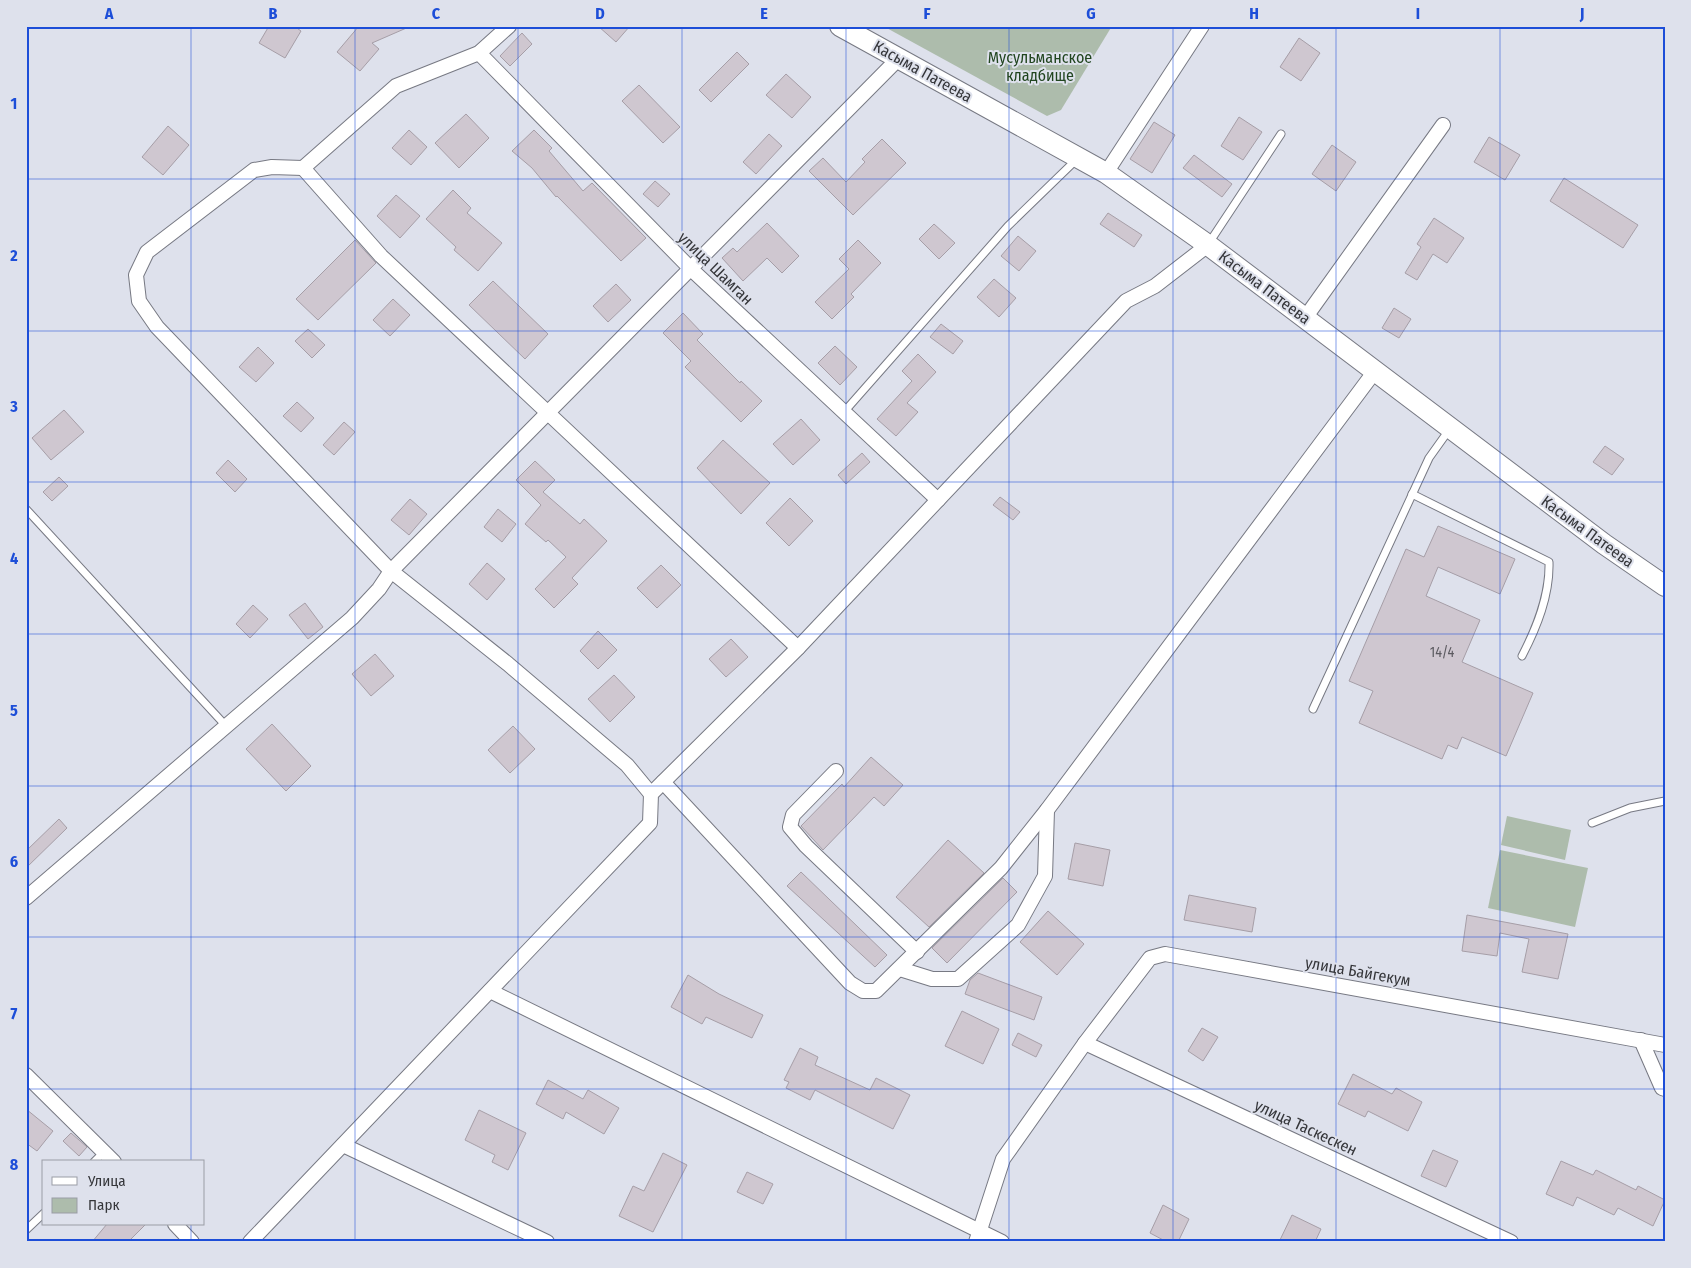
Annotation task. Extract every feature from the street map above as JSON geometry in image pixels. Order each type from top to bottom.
[{"type":"main road","name":"Касыма Патеева","points":[[840,26],[900,57],[1106,173],[1208,245],[1604,544],[1665,586]]},
{"type":"street","points":[[250,1242],[650,823],[651,794],[627,764],[508,664],[391,571],[157,327],[139,301],[136,275],[147,252],[254,170],[272,167],[302,168],[396,86],[479,53],[509,26]]},
{"type":"street","points":[[1106,173],[1202,26]]},
{"type":"street","name":"улица Шамган","points":[[479,53],[691,269],[938,500]]},
{"type":"street","points":[[26,898],[352,618],[379,589],[391,571],[900,57]]},
{"type":"street","points":[[1305,318],[1443,125]]},
{"type":"street","points":[[302,168],[381,256],[798,648]]},
{"type":"street","points":[[651,794],[798,648],[1126,300],[1155,286],[1208,245]]},
{"type":"street","points":[[663,782],[850,983],[863,991],[876,991],[1001,868],[1047,810],[1375,371]]},
{"type":"street","points":[[836,771],[793,815],[790,827],[806,846],[916,952]]},
{"type":"street","points":[[900,969],[932,979],[958,979],[1018,925],[1045,876],[1047,810]]},
{"type":"street","name":"улица Байгекум","points":[[978,1237],[1003,1159],[1085,1043],[1150,958],[1165,954],[1665,1045]]},
{"type":"street","points":[[490,991],[978,1237],[1002,1242]]},
{"type":"street","points":[[1641,1040],[1662,1088],[1665,1089]]},
{"type":"street","name":"улица Таскескен","points":[[1085,1043],[1511,1242]]},
{"type":"street","points":[[26,1076],[104,1158]]},
{"type":"street","points":[[343,1145],[547,1242]]},
{"type":"street","points":[[177,1226],[192,1242]]},
{"type":"lane","points":[[1208,245],[1281,134]]},
{"type":"lane","points":[[844,412],[1008,226],[1079,158]]},
{"type":"lane","points":[[1313,709],[1429,458],[1450,428]]},
{"type":"lane","points":[[1412,494],[1549,562],[1549,572],[1538,625],[1522,656]]},
{"type":"lane","points":[[26,510],[226,726]]},
{"type":"lane","points":[[1592,823],[1630,808],[1665,801]]},
{"type":"lane","points":[[26,1230],[42,1215]]},
{"type":"green space","name":"Мусульманское кладбище","points":[[883,26],[1112,26],[1061,110],[1047,116]]},
{"type":"green space","points":[[1507,816],[1571,830],[1565,860],[1501,845]]},
{"type":"green space","points":[[1500,850],[1588,868],[1575,927],[1488,908]]},
{"type":"building","points":[[269,26],[294,26],[301,31],[285,58],[259,43]]},
{"type":"building","points":[[359,26],[411,26],[372,43],[379,49],[360,71],[337,52]]},
{"type":"building","points":[[598,26],[630,26],[616,42]]},
{"type":"building","points":[[522,33],[532,44],[510,66],[500,56]]},
{"type":"building","points":[[1299,38],[1320,53],[1301,81],[1280,67]]},
{"type":"building","points":[[737,52],[749,64],[711,102],[699,90]]},
{"type":"building","points":[[786,74],[811,97],[792,118],[766,95]]},
{"type":"building","points":[[639,85],[680,127],[663,143],[622,101]]},
{"type":"building","points":[[466,114],[489,138],[459,168],[435,143]]},
{"type":"building","points":[[1239,117],[1262,132],[1243,160],[1221,146]]},
{"type":"building","points":[[1154,122],[1175,135],[1152,173],[1130,159]]},
{"type":"building","points":[[168,126],[189,145],[163,175],[142,157]]},
{"type":"building","points":[[409,130],[427,147],[411,165],[392,148]]},
{"type":"building","points":[[534,130],[552,148],[549,151],[583,191],[592,183],[646,238],[621,261],[556,197],[532,168],[512,151]]},
{"type":"building","points":[[769,134],[782,146],[756,174],[743,162]]},
{"type":"building","points":[[1489,137],[1520,155],[1505,180],[1474,162]]},
{"type":"building","points":[[882,139],[906,163],[853,215],[809,171],[823,158],[846,182],[865,162],[862,159]]},
{"type":"building","points":[[1332,145],[1356,162],[1336,191],[1312,174]]},
{"type":"building","points":[[1194,155],[1232,184],[1222,197],[1183,168]]},
{"type":"building","points":[[1564,178],[1638,225],[1623,248],[1550,201]]},
{"type":"building","points":[[655,181],[670,194],[658,207],[643,194]]},
{"type":"building","points":[[453,190],[471,208],[467,213],[502,243],[478,271],[454,250],[456,247],[426,219]]},
{"type":"building","points":[[396,195],[420,216],[400,238],[377,216]]},
{"type":"building","points":[[1108,213],[1142,235],[1134,247],[1100,224]]},
{"type":"building","points":[[1434,218],[1464,238],[1447,263],[1433,254],[1417,280],[1405,273],[1421,247],[1417,244]]},
{"type":"building","points":[[767,223],[799,256],[782,273],[767,258],[743,281],[722,258],[733,248],[737,252]]},
{"type":"building","points":[[934,224],[955,243],[939,259],[919,239]]},
{"type":"building","points":[[1018,236],[1036,251],[1019,271],[1001,256]]},
{"type":"building","points":[[355,240],[376,263],[318,320],[296,299]]},
{"type":"building","points":[[858,240],[881,263],[851,294],[854,297],[832,319],[815,302],[849,269],[839,259]]},
{"type":"building","points":[[994,279],[1016,298],[999,317],[977,297]]},
{"type":"building","points":[[493,281],[548,334],[525,359],[469,305]]},
{"type":"building","points":[[616,284],[631,300],[608,322],[593,306]]},
{"type":"building","points":[[393,299],[410,315],[390,336],[373,320]]},
{"type":"building","points":[[1394,308],[1411,319],[1399,338],[1382,328]]},
{"type":"building","points":[[683,313],[703,334],[697,340],[740,383],[741,381],[762,401],[741,422],[685,367],[691,361],[663,333]]},
{"type":"building","points":[[941,324],[963,341],[953,354],[930,337]]},
{"type":"building","points":[[308,329],[325,345],[312,358],[295,341]]},
{"type":"building","points":[[835,346],[857,367],[840,385],[818,363]]},
{"type":"building","points":[[258,347],[274,363],[256,382],[239,367]]},
{"type":"building","points":[[918,354],[936,372],[907,403],[918,412],[896,436],[877,419],[912,381],[902,371]]},
{"type":"building","points":[[297,402],[314,418],[301,432],[283,416]]},
{"type":"building","points":[[64,410],[84,432],[51,460],[32,438]]},
{"type":"building","points":[[801,419],[820,440],[793,465],[773,444]]},
{"type":"building","points":[[344,422],[355,432],[334,455],[323,445]]},
{"type":"building","points":[[723,440],[770,483],[741,514],[697,468]]},
{"type":"building","points":[[1605,446],[1624,459],[1612,475],[1593,462]]},
{"type":"building","points":[[862,453],[870,462],[846,484],[838,475]]},
{"type":"building","points":[[228,460],[247,479],[235,492],[216,473]]},
{"type":"building","points":[[535,461],[555,480],[543,492],[580,524],[584,519],[607,541],[572,578],[578,584],[554,608],[535,589],[566,557],[548,540],[546,542],[525,524],[541,505],[516,480]]},
{"type":"building","points":[[59,477],[68,486],[52,501],[43,492]]},
{"type":"building","points":[[1000,497],[1020,512],[1013,520],[993,505]]},
{"type":"building","points":[[790,498],[813,521],[789,546],[766,523]]},
{"type":"building","points":[[410,499],[427,514],[409,535],[391,520]]},
{"type":"building","points":[[498,509],[516,524],[502,542],[484,527]]},
{"type":"building","points":[[1438,526],[1515,559],[1500,594],[1438,567],[1426,596],[1480,620],[1462,662],[1533,693],[1506,756],[1462,737],[1457,749],[1448,745],[1442,759],[1359,723],[1373,691],[1349,681],[1406,549],[1424,557]]},
{"type":"building","points":[[487,563],[505,579],[487,600],[469,584]]},
{"type":"building","points":[[661,565],[681,585],[657,608],[637,588]]},
{"type":"building","points":[[305,603],[323,627],[308,639],[289,615]]},
{"type":"building","points":[[253,605],[268,619],[250,638],[236,624]]},
{"type":"building","points":[[598,631],[617,650],[598,669],[580,651]]},
{"type":"building","points":[[731,639],[748,657],[726,677],[709,659]]},
{"type":"building","points":[[375,654],[394,676],[371,696],[352,674]]},
{"type":"building","points":[[614,675],[635,697],[610,722],[588,699]]},
{"type":"building","points":[[272,724],[311,766],[286,791],[246,749]]},
{"type":"building","points":[[513,726],[535,749],[510,773],[488,750]]},
{"type":"building","points":[[871,757],[903,785],[884,806],[874,797],[823,850],[801,826],[842,784],[844,787]]},
{"type":"building","points":[[59,819],[67,828],[26,868],[26,851]]},
{"type":"building","points":[[948,840],[984,873],[929,927],[896,897]]},
{"type":"building","points":[[1075,843],[1110,850],[1103,886],[1068,879]]},
{"type":"building","points":[[801,872],[887,955],[875,967],[787,886]]},
{"type":"building","points":[[1003,878],[1017,892],[947,963],[932,948]]},
{"type":"building","points":[[1189,895],[1256,908],[1252,932],[1184,920]]},
{"type":"building","points":[[1048,911],[1084,944],[1057,975],[1020,942]]},
{"type":"building","points":[[1467,915],[1568,934],[1558,979],[1522,972],[1529,939],[1500,933],[1497,956],[1462,951]]},
{"type":"building","points":[[978,973],[1042,997],[1034,1020],[965,994],[970,980]]},
{"type":"building","points":[[688,975],[719,994],[763,1015],[752,1038],[706,1017],[702,1024],[671,1007]]},
{"type":"building","points":[[962,1011],[999,1029],[983,1064],[945,1046]]},
{"type":"building","points":[[1202,1028],[1218,1037],[1203,1061],[1188,1051]]},
{"type":"building","points":[[1018,1033],[1042,1045],[1036,1057],[1012,1045]]},
{"type":"building","points":[[800,1048],[818,1057],[815,1065],[870,1090],[876,1078],[910,1095],[893,1129],[815,1090],[810,1100],[786,1088],[789,1082],[784,1080]]},
{"type":"building","points":[[1353,1074],[1392,1094],[1396,1088],[1422,1102],[1408,1131],[1368,1111],[1365,1117],[1338,1104]]},
{"type":"building","points":[[548,1080],[583,1099],[588,1090],[619,1108],[604,1134],[566,1112],[563,1119],[536,1104]]},
{"type":"building","points":[[26,1109],[53,1131],[37,1151],[26,1143]]},
{"type":"building","points":[[479,1110],[526,1133],[508,1170],[492,1162],[495,1155],[465,1140]]},
{"type":"building","points":[[71,1133],[87,1147],[79,1156],[63,1141]]},
{"type":"building","points":[[1433,1150],[1458,1161],[1446,1187],[1421,1176]]},
{"type":"building","points":[[663,1153],[687,1165],[653,1232],[619,1216],[633,1186],[644,1191]]},
{"type":"building","points":[[1561,1161],[1593,1175],[1596,1170],[1636,1190],[1638,1186],[1665,1200],[1653,1226],[1618,1208],[1614,1215],[1577,1197],[1573,1206],[1546,1194]]},
{"type":"building","points":[[747,1172],[773,1184],[763,1204],[737,1192]]},
{"type":"building","points":[[1163,1205],[1189,1219],[1178,1242],[1167,1242],[1150,1233]]},
{"type":"building","points":[[1292,1215],[1321,1229],[1315,1242],[1279,1242]]},
{"type":"building","points":[[105,1226],[144,1226],[128,1242],[92,1242]]}]
